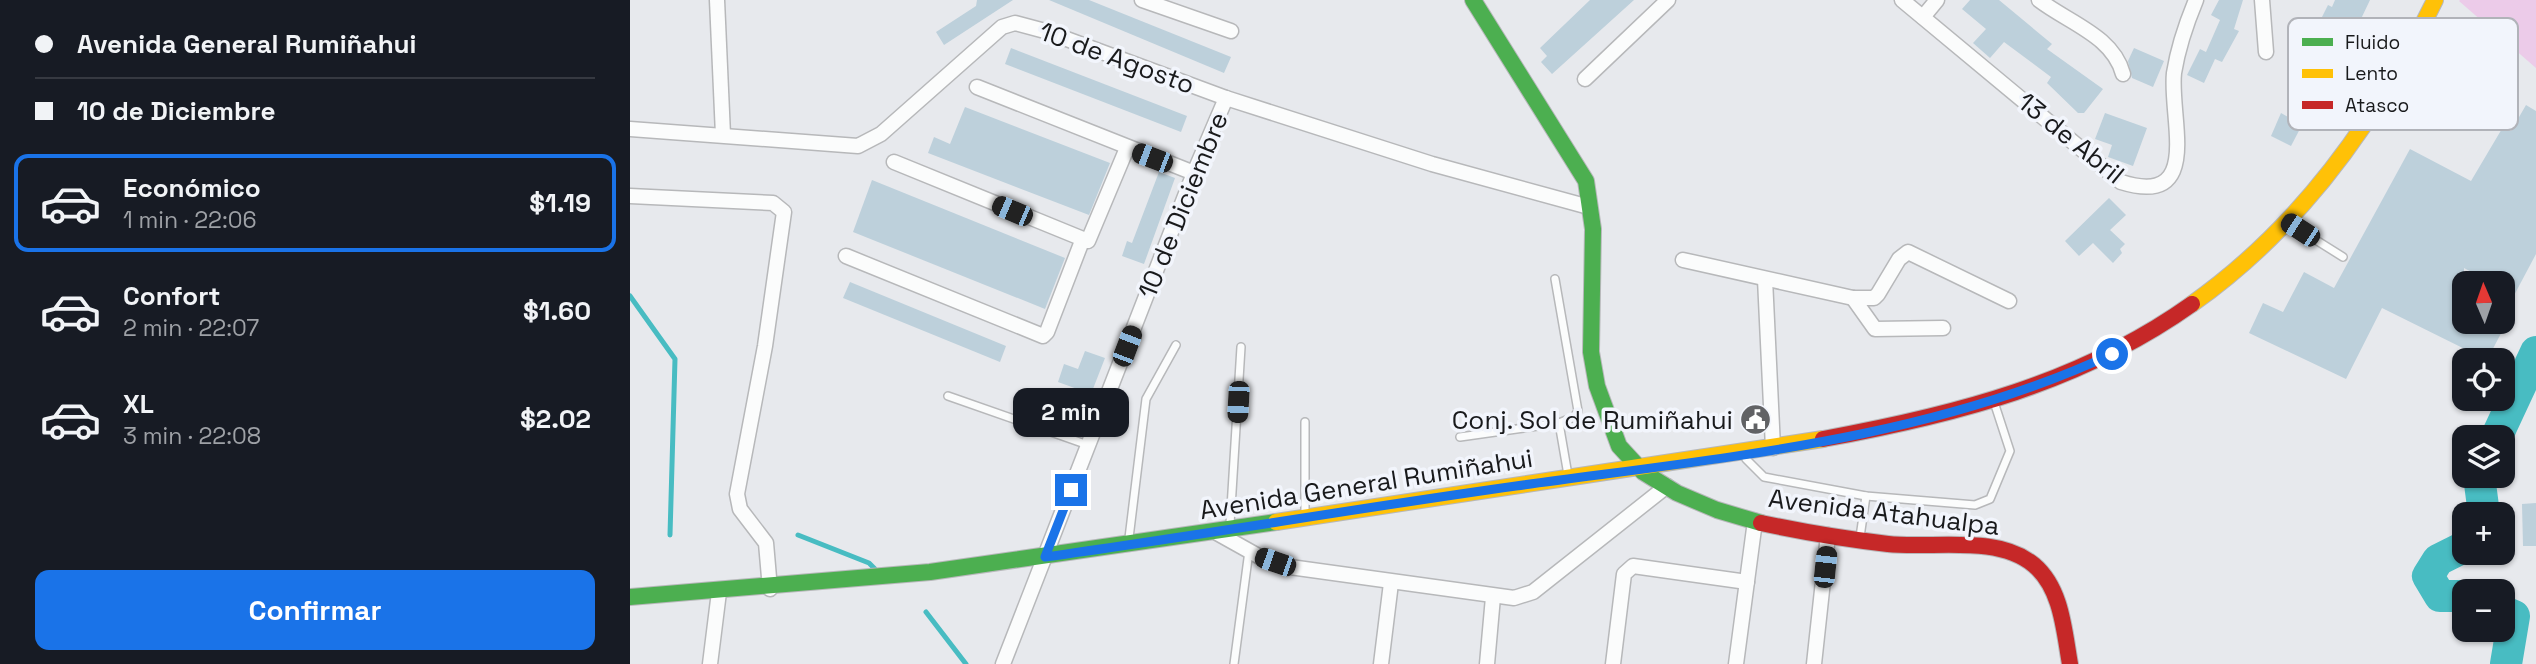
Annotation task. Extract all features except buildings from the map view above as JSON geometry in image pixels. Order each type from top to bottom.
[{"type":"main road","name":"Avenida Atahualpa","points":[[1473,0],[1586,181],[1594,376],[1618,443],[1628,457],[1667,486],[1704,506],[1755,521],[1828,535],[1927,547],[1989,548],[2033,564],[2056,595],[2070,664]]},
{"type":"main road","name":"Avenida General Rumiñahui","points":[[2426,18],[2435,0]]},
{"type":"main road","name":"Avenida General Rumiñahui","points":[[630,597],[770,589],[1045,557],[1742,454],[1908,424],[1994,401],[2112,354],[2167,321],[2260,248],[2339,163],[2360,130]]},
{"type":"street","points":[[717,0],[723,135]]},
{"type":"street","points":[[1142,0],[1231,31]]},
{"type":"street","points":[[1584,79],[1668,0]]},
{"type":"street","name":"13 de Abril","points":[[1902,0],[2121,182],[2144,189],[2165,182],[2174,172],[2178,156],[2174,75],[2183,29],[2196,0]]},
{"type":"street","points":[[1923,17],[1937,0]]},
{"type":"street","points":[[2039,0],[2096,37],[2118,57],[2123,74]]},
{"type":"street","points":[[2262,0],[2266,52]]},
{"type":"street","name":"10 de Agosto","points":[[630,129],[842,146],[868,143],[990,36],[1014,23],[1045,31],[1226,98],[1432,164],[1589,207]]},
{"type":"street","points":[[977,87],[1194,173]]},
{"type":"street","name":"10 de Diciembre","points":[[1003,664],[1194,173],[1226,98]]},
{"type":"street","points":[[894,162],[1082,241],[1092,237],[1127,148]]},
{"type":"street","points":[[630,196],[772,203],[784,212],[765,346],[737,494],[740,509],[766,543],[770,589]]},
{"type":"street","points":[[846,256],[1042,336],[1047,332],[1082,241]]},
{"type":"street","points":[[1682,260],[1853,298],[1874,298],[1899,259],[1908,252],[1917,254],[2009,301]]},
{"type":"street","points":[[1765,278],[1773,448]]},
{"type":"street","points":[[1853,298],[1875,329],[1943,328]]},
{"type":"street","points":[[1223,531],[1249,551],[1290,567],[1514,598],[1533,592],[1667,486]]},
{"type":"street","points":[[1736,664],[1755,521]]},
{"type":"street","points":[[1814,664],[1828,535]]},
{"type":"street","points":[[1613,664],[1624,574],[1627,569],[1633,566],[1747,582]]},
{"type":"street","points":[[1381,664],[1391,583]]},
{"type":"street","points":[[710,664],[719,592]]},
{"type":"street","points":[[1487,664],[1493,597]]},
{"type":"lane","points":[[2285,220],[2343,257]]},
{"type":"lane","points":[[1460,437],[1559,423],[1574,417],[1579,404],[1555,279]]},
{"type":"lane","points":[[1128,545],[1146,398],[1176,345]]},
{"type":"lane","points":[[1223,531],[1241,347]]},
{"type":"lane","points":[[948,396],[1088,445]]},
{"type":"lane","points":[[1742,454],[1764,477],[1866,496],[1976,505],[1990,499],[2010,451],[1994,401]]},
{"type":"lane","points":[[1305,422],[1305,518]]},
{"type":"lane","points":[[1559,423],[1569,479]]},
{"type":"lane","points":[[1860,539],[1866,496]]},
{"type":"lane","points":[[1234,664],[1249,551]]},
{"type":"shaded area","points":[[2536,0],[2536,68],[2518,52],[2518,18],[2479,18],[2459,1]]},
{"type":"waterway","points":[[630,296],[675,359],[670,535]]},
{"type":"waterway","points":[[2502,425],[2536,352]]},
{"type":"waterway","points":[[2481,488],[2482,502]]},
{"type":"waterway","points":[[798,535],[869,563],[875,569]]},
{"type":"waterway","points":[[2452,553],[2438,560],[2428,576],[2440,596],[2452,596]]},
{"type":"waterway","points":[[926,612],[966,664]]},
{"type":"waterway","points":[[2506,664],[2510,642]]},
{"type":"traffic: fast","points":[[1473,0],[1586,181],[1593,229],[1591,352],[1597,386],[1619,446],[1643,472],[1677,493],[1717,510],[1761,523]]},
{"type":"traffic: fast","points":[[630,597],[930,572],[1276,522]]},
{"type":"traffic: slow","points":[[2426,18],[2435,0]]},
{"type":"traffic: slow","points":[[2192,304],[2268,241],[2333,168],[2361,130]]},
{"type":"traffic: slow","points":[[1276,522],[1823,439]]},
{"type":"traffic: jam","points":[[1823,439],[1921,419],[2015,392],[2106,355],[2192,304]]},
{"type":"traffic: jam","points":[[1761,523],[1872,542],[1983,546],[2019,555],[2034,565],[2051,586],[2060,611],[2070,664]]},
{"type":"place","name":"Conj. Sol de Rumiñahui","points":[[1756,420]]},
{"type":"route","points":[[1071,490],[1045,557],[1822,441],[1952,414],[2054,381],[2112,354]]}]
